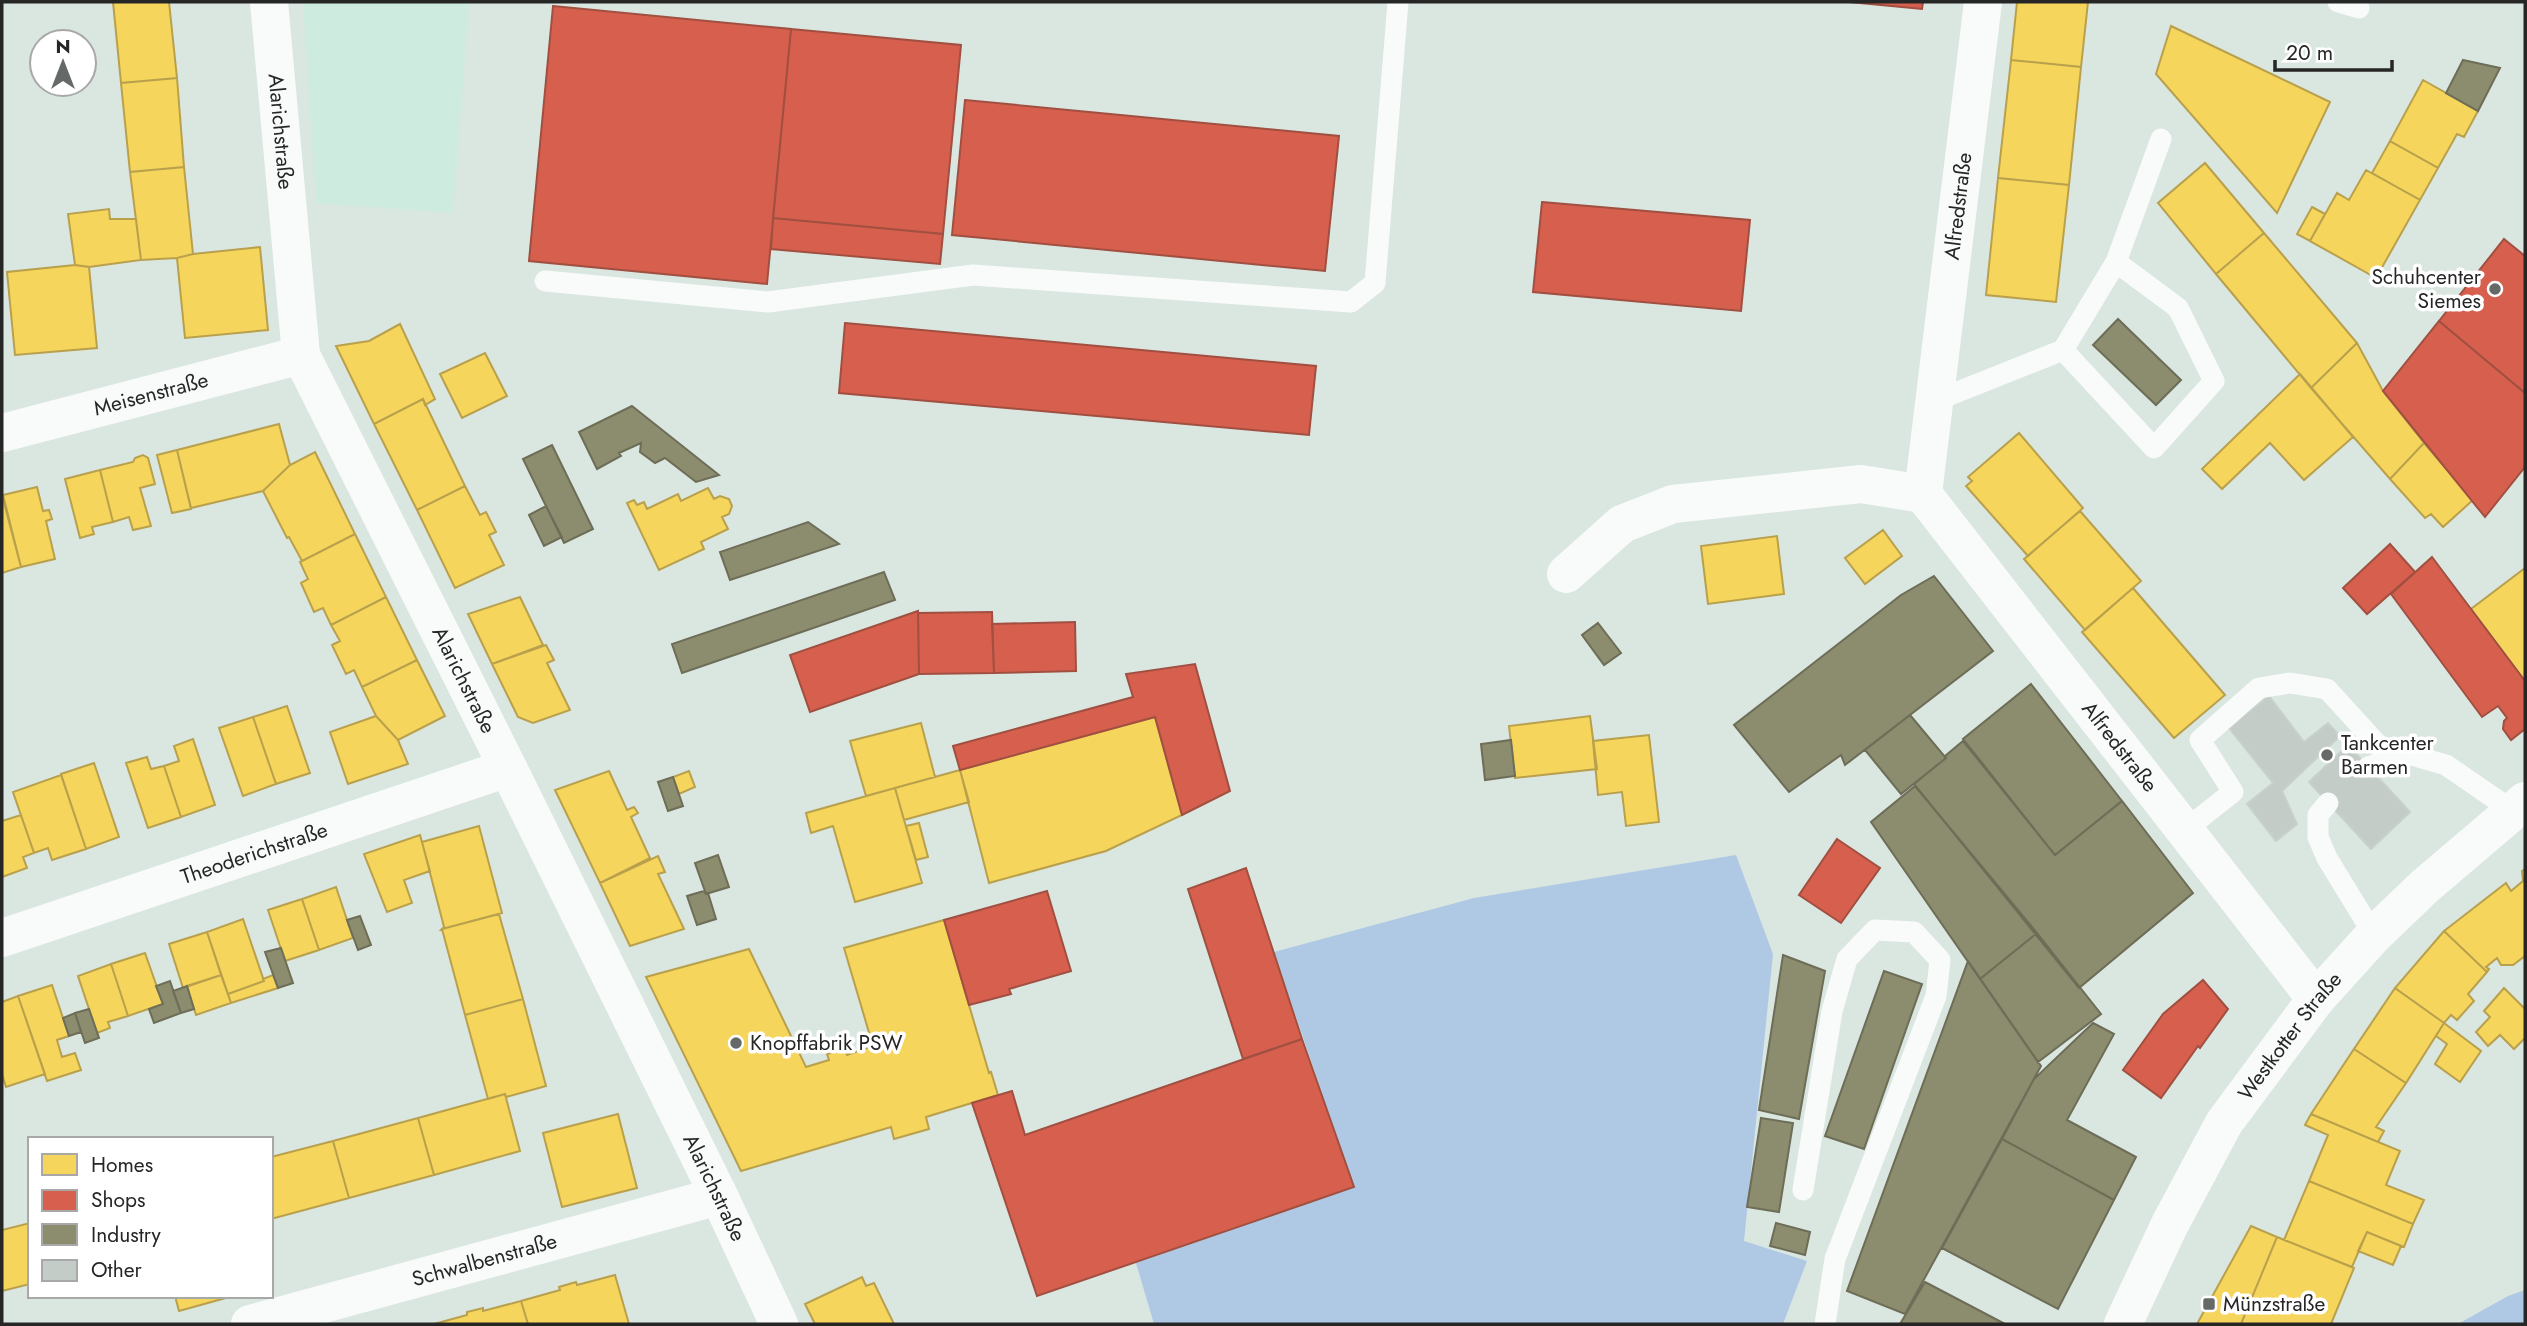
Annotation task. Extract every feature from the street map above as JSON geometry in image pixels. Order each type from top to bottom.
[{"type":"street","name":"Alarichstraße","points":[[268,2],[301,355],[508,768],[719,1196],[779,1324]]},
{"type":"street","name":"Alfredstraße","points":[[1983,2],[1923,494],[2316,999]]},
{"type":"street","name":"Meisenstraße","points":[[2,433],[301,355]]},
{"type":"street","points":[[1566,575],[1622,524],[1673,504],[1861,484],[1923,494]]},
{"type":"street","name":"Theoderichstraße","points":[[2,938],[508,768]]},
{"type":"street","name":"Westkotter Straße","points":[[2123,1324],[2170,1224],[2224,1124],[2316,999],[2374,935],[2424,887],[2519,806]]},
{"type":"street","name":"Schwalbenstraße","points":[[250,1324],[719,1196]]},
{"type":"lane","points":[[545,281],[768,302],[973,275],[1350,302],[1375,283],[1398,2]]},
{"type":"lane","points":[[2338,2],[2359,8]]},
{"type":"lane","points":[[1935,401],[2063,349],[2116,262],[2161,139]]},
{"type":"lane","points":[[2063,349],[2154,448],[2214,381],[2178,308],[2116,262]]},
{"type":"lane","points":[[2185,830],[2233,792],[2200,740],[2259,688],[2290,683],[2327,689],[2390,758]]},
{"type":"lane","points":[[2368,767],[2408,754],[2446,765],[2519,806]]},
{"type":"lane","points":[[2328,803],[2318,814],[2318,837],[2327,858],[2374,935]]},
{"type":"lane","points":[[1803,1190],[1832,1011],[1847,959],[1875,930],[1914,932],[1940,960],[1936,996],[1835,1259],[1825,1324]]},
{"type":"shaded area","points":[[303,2],[469,2],[453,213],[316,203]]},
{"type":"shaded area","points":[[1736,855],[1773,954],[1744,1241],[1807,1261],[1783,1324],[1154,1324],[1136,1263],[1354,1187],[1274,952],[1474,898]]},
{"type":"shaded area","points":[[2525,1290],[2525,1324],[2458,1324],[2508,1296]]},
{"type":"building: Homes","points":[[113,2],[169,2],[177,78],[121,83]]},
{"type":"building: Homes","points":[[2017,2],[2088,2],[2081,67],[2011,60]]},
{"type":"building: Homes","points":[[2171,26],[2330,102],[2277,213],[2156,74]]},
{"type":"building: Homes","points":[[2011,60],[2081,67],[2069,185],[1998,178]]},
{"type":"building: Homes","points":[[177,78],[184,167],[130,172],[121,83]]},
{"type":"building: Homes","points":[[2423,80],[2478,111],[2464,137],[2457,134],[2438,168],[2390,141]]},
{"type":"building: Homes","points":[[2390,141],[2438,168],[2420,200],[2372,173]]},
{"type":"building: Homes","points":[[2205,163],[2264,233],[2216,274],[2158,203]]},
{"type":"building: Homes","points":[[184,167],[193,254],[177,258],[141,260],[130,172]]},
{"type":"building: Homes","points":[[2366,170],[2420,200],[2376,278],[2310,241],[2337,193],[2349,200]]},
{"type":"building: Homes","points":[[1998,178],[2069,185],[2056,302],[1986,295]]},
{"type":"building: Homes","points":[[2312,207],[2325,214],[2310,241],[2297,234]]},
{"type":"building: Homes","points":[[109,209],[110,219],[136,219],[141,260],[89,267],[75,265],[68,214]]},
{"type":"building: Homes","points":[[2264,233],[2357,343],[2311,388],[2216,274]]},
{"type":"building: Homes","points":[[260,247],[268,330],[185,338],[177,258]]},
{"type":"building: Homes","points":[[75,265],[89,267],[97,348],[15,355],[7,272]]},
{"type":"building: Homes","points":[[400,324],[435,399],[425,405],[423,399],[374,424],[336,346],[369,341]]},
{"type":"building: Homes","points":[[2357,343],[2383,391],[2424,443],[2390,479],[2311,388]]},
{"type":"building: Homes","points":[[485,353],[507,396],[462,418],[440,374]]},
{"type":"building: Homes","points":[[2300,374],[2353,437],[2304,480],[2270,443],[2222,489],[2202,469]]},
{"type":"building: Homes","points":[[423,399],[465,486],[417,510],[374,424]]},
{"type":"building: Homes","points":[[279,424],[290,465],[263,491],[191,508],[177,450]]},
{"type":"building: Homes","points":[[2019,433],[2083,508],[2028,556],[1966,486],[1972,481],[1968,477]]},
{"type":"building: Homes","points":[[2424,443],[2473,500],[2443,527],[2431,514],[2425,518],[2390,479]]},
{"type":"building: Homes","points":[[177,450],[191,509],[172,513],[157,455]]},
{"type":"building: Homes","points":[[315,452],[355,534],[302,561],[263,491],[290,465]]},
{"type":"building: Homes","points":[[143,455],[148,458],[155,484],[140,488],[151,526],[133,530],[129,517],[113,522],[100,470],[133,462],[135,458]]},
{"type":"building: Homes","points":[[100,470],[113,522],[92,527],[94,534],[80,538],[65,479]]},
{"type":"building: Homes","points":[[465,486],[480,515],[486,512],[496,532],[489,535],[504,565],[455,588],[417,510]]},
{"type":"building: Homes","points":[[37,487],[43,511],[49,510],[52,519],[46,521],[55,559],[21,567],[3,495]]},
{"type":"building: Homes","points":[[708,488],[714,499],[720,496],[729,499],[732,506],[729,514],[722,517],[728,529],[701,542],[704,549],[659,570],[627,503],[634,500],[637,505],[644,502],[647,509],[678,494],[681,501]]},
{"type":"building: Homes","points":[[2,495],[21,567],[2,573]]},
{"type":"building: Homes","points":[[2080,511],[2141,581],[2085,630],[2024,559]]},
{"type":"building: Homes","points":[[1883,530],[1902,556],[1865,584],[1845,558]]},
{"type":"building: Homes","points":[[355,534],[386,597],[331,625],[323,608],[314,612],[301,583],[308,579],[300,562]]},
{"type":"building: Homes","points":[[1777,536],[1784,594],[1708,604],[1701,546]]},
{"type":"building: Homes","points":[[2525,568],[2525,681],[2471,609]]},
{"type":"building: Homes","points":[[2133,588],[2225,695],[2174,738],[2082,632]]},
{"type":"building: Homes","points":[[386,597],[417,660],[362,687],[354,670],[346,674],[332,645],[340,641],[331,625]]},
{"type":"building: Homes","points":[[520,597],[543,645],[492,664],[468,614]]},
{"type":"building: Homes","points":[[546,645],[554,660],[547,663],[570,710],[533,723],[518,717],[492,664]]},
{"type":"building: Homes","points":[[417,660],[445,716],[398,740],[376,716],[362,687]]},
{"type":"building: Homes","points":[[287,706],[310,773],[276,784],[253,717]]},
{"type":"building: Homes","points":[[376,716],[398,740],[408,764],[348,784],[330,732]]},
{"type":"building: Homes","points":[[1590,716],[1597,769],[1515,778],[1509,726]]},
{"type":"building: Homes","points":[[253,717],[276,784],[243,796],[219,728]]},
{"type":"building: Homes","points":[[1155,717],[1182,815],[1106,851],[989,883],[960,770]]},
{"type":"building: Homes","points":[[921,723],[935,777],[866,796],[850,741]]},
{"type":"building: Homes","points":[[1649,735],[1659,822],[1626,826],[1622,792],[1598,795],[1593,741]]},
{"type":"building: Homes","points":[[193,739],[215,805],[181,817],[164,766],[179,761],[174,746]]},
{"type":"building: Homes","points":[[147,757],[151,769],[164,766],[181,817],[148,828],[126,763]]},
{"type":"building: Homes","points":[[94,763],[119,837],[86,849],[61,774]]},
{"type":"building: Homes","points":[[960,770],[969,802],[904,820],[895,788]]},
{"type":"building: Homes","points":[[609,771],[627,810],[634,807],[638,813],[631,817],[650,858],[600,883],[555,790]]},
{"type":"building: Homes","points":[[689,771],[695,787],[679,794],[673,777]]},
{"type":"building: Homes","points":[[61,775],[86,849],[52,860],[48,848],[34,853],[13,792]]},
{"type":"building: Homes","points":[[895,788],[922,883],[855,902],[833,826],[811,833],[806,813]]},
{"type":"building: Homes","points":[[21,815],[34,853],[23,857],[27,868],[2,877],[2,821]]},
{"type":"building: Homes","points":[[919,823],[928,857],[916,860],[906,826]]},
{"type":"building: Homes","points":[[479,826],[502,913],[442,929],[444,927],[422,842]]},
{"type":"building: Homes","points":[[420,835],[430,871],[404,880],[412,903],[387,912],[364,854]]},
{"type":"building: Homes","points":[[658,856],[665,872],[658,874],[684,929],[630,946],[600,883]]},
{"type":"building: Homes","points":[[2525,869],[2525,956],[2513,965],[2501,965],[2497,958],[2486,967],[2489,969],[2487,972],[2444,931],[2506,883],[2511,891],[2523,881],[2522,871]]},
{"type":"building: Homes","points":[[336,887],[353,938],[319,950],[302,899]]},
{"type":"building: Homes","points":[[302,899],[319,950],[285,961],[268,910]]},
{"type":"building: Homes","points":[[499,914],[523,999],[465,1015],[442,929]]},
{"type":"building: Homes","points":[[243,919],[264,981],[228,994],[207,932]]},
{"type":"building: Homes","name":"Knopffabrik PSW","points":[[944,920],[989,1073],[991,1072],[998,1095],[926,1117],[929,1129],[894,1139],[891,1127],[741,1171],[646,977],[749,949],[806,1067],[829,1060],[827,1054],[845,1049],[847,1055],[873,1046],[844,948]]},
{"type":"building: Homes","points":[[2444,931],[2487,972],[2468,994],[2474,1001],[2457,1020],[2451,1015],[2444,1023],[2395,988]]},
{"type":"building: Homes","points":[[207,932],[221,975],[183,988],[169,944]]},
{"type":"building: Homes","points":[[145,953],[163,1004],[128,1016],[111,964]]},
{"type":"building: Homes","points":[[111,964],[128,1016],[108,1022],[110,1028],[97,1033],[78,976]]},
{"type":"building: Homes","points":[[221,975],[231,1003],[196,1015],[187,986]]},
{"type":"building: Homes","points":[[273,975],[278,988],[231,1003],[228,994]]},
{"type":"building: Homes","points":[[52,985],[69,1036],[57,1040],[62,1057],[75,1053],[81,1070],[47,1081],[18,996]]},
{"type":"building: Homes","points":[[2395,988],[2444,1023],[2406,1083],[2354,1049]]},
{"type":"building: Homes","points":[[2504,988],[2525,1009],[2525,1038],[2514,1049],[2500,1035],[2488,1046],[2476,1032],[2490,1017],[2484,1011]]},
{"type":"building: Homes","points":[[18,996],[45,1074],[6,1087],[2,1074],[2,1002]]},
{"type":"building: Homes","points":[[523,999],[546,1086],[488,1099],[465,1015]]},
{"type":"building: Homes","points":[[2444,1023],[2481,1051],[2460,1082],[2435,1064],[2447,1044],[2436,1036]]},
{"type":"building: Homes","points":[[2354,1049],[2406,1083],[2376,1127],[2384,1131],[2378,1142],[2311,1114]]},
{"type":"building: Homes","points":[[505,1094],[520,1151],[434,1175],[418,1118]]},
{"type":"building: Homes","points":[[618,1114],[637,1188],[562,1207],[543,1133]]},
{"type":"building: Homes","points":[[2311,1114],[2400,1151],[2386,1185],[2424,1200],[2413,1224],[2309,1181],[2328,1135],[2305,1125]]},
{"type":"building: Homes","points":[[418,1118],[434,1175],[349,1198],[333,1141]]},
{"type":"building: Homes","points":[[333,1141],[349,1198],[273,1218],[273,1156]]},
{"type":"building: Homes","points":[[2309,1181],[2413,1224],[2404,1247],[2367,1232],[2352,1267],[2284,1240]]},
{"type":"building: Homes","points":[[28,1224],[28,1284],[2,1291],[2,1230]]},
{"type":"building: Homes","points":[[2251,1226],[2277,1237],[2241,1324],[2197,1324]]},
{"type":"building: Homes","points":[[2367,1232],[2401,1246],[2393,1265],[2358,1251]]},
{"type":"building: Homes","points":[[2277,1237],[2354,1268],[2331,1324],[2241,1324]]},
{"type":"building: Homes","points":[[615,1275],[629,1324],[528,1324],[521,1301],[560,1290],[559,1287],[576,1282],[577,1285]]},
{"type":"building: Homes","points":[[862,1277],[866,1286],[874,1283],[894,1324],[815,1324],[805,1304]]},
{"type":"building: Homes","points":[[176,1298],[226,1298],[179,1311]]},
{"type":"building: Homes","points":[[521,1301],[528,1324],[434,1324],[467,1315],[467,1312],[483,1308],[483,1311]]},
{"type":"building: Shops","points":[[1849,2],[1923,2],[1922,9]]},
{"type":"building: Shops","points":[[553,6],[791,29],[767,284],[529,261]]},
{"type":"building: Shops","points":[[791,29],[961,45],[943,234],[773,218]]},
{"type":"building: Shops","points":[[965,100],[1339,136],[1325,271],[952,235]]},
{"type":"building: Shops","points":[[1542,202],[1750,220],[1741,311],[1533,292]]},
{"type":"building: Shops","points":[[773,218],[943,234],[940,264],[771,249]]},
{"type":"building: Shops","name":"Schuhcenter Siemes","points":[[2504,239],[2525,256],[2525,393],[2439,321]]},
{"type":"building: Shops","points":[[2439,321],[2525,393],[2525,467],[2485,517],[2383,391]]},
{"type":"building: Shops","points":[[845,323],[1316,366],[1309,435],[839,393]]},
{"type":"building: Shops","points":[[2390,544],[2415,572],[2367,614],[2343,588]]},
{"type":"building: Shops","points":[[2432,557],[2525,681],[2525,729],[2511,740],[2503,729],[2507,718],[2498,706],[2482,717],[2391,594]]},
{"type":"building: Shops","points":[[918,611],[919,674],[810,712],[790,655]]},
{"type":"building: Shops","points":[[992,612],[994,673],[919,674],[918,613]]},
{"type":"building: Shops","points":[[1075,622],[1076,671],[994,673],[992,624]]},
{"type":"building: Shops","points":[[1195,664],[1230,791],[1182,815],[1155,717],[960,770],[953,746],[1133,697],[1126,674]]},
{"type":"building: Shops","points":[[1837,839],[1880,868],[1841,923],[1799,895]]},
{"type":"building: Shops","points":[[1246,868],[1302,1039],[1243,1059],[1188,889]]},
{"type":"building: Shops","points":[[1047,891],[1071,971],[1009,989],[1011,994],[969,1005],[944,920]]},
{"type":"building: Shops","points":[[2203,980],[2228,1009],[2161,1098],[2123,1070],[2163,1014]]},
{"type":"building: Shops","points":[[1302,1039],[1354,1187],[1037,1296],[972,1103],[1012,1091],[1025,1135]]},
{"type":"building: Industry","points":[[2463,60],[2500,68],[2478,111],[2446,93]]},
{"type":"building: Industry","points":[[2118,319],[2181,380],[2156,405],[2093,345]]},
{"type":"building: Industry","points":[[632,406],[719,475],[696,482],[665,458],[655,463],[640,452],[641,443],[619,453],[621,456],[597,469],[579,432]]},
{"type":"building: Industry","points":[[552,445],[593,529],[564,543],[523,459]]},
{"type":"building: Industry","points":[[546,506],[562,537],[544,546],[529,515]]},
{"type":"building: Industry","points":[[808,522],[839,544],[730,580],[720,552]]},
{"type":"building: Industry","points":[[884,572],[895,600],[682,673],[672,644]]},
{"type":"building: Industry","points":[[1934,576],[1993,651],[1845,765],[1841,755],[1789,792],[1734,725],[1901,595]]},
{"type":"building: Industry","points":[[1598,623],[1621,653],[1604,665],[1582,635]]},
{"type":"building: Industry","points":[[2031,684],[2122,801],[2055,855],[1963,739]]},
{"type":"building: Industry","points":[[1910,715],[1946,758],[1901,794],[1865,750]]},
{"type":"building: Industry","points":[[1511,740],[1515,776],[1485,780],[1481,744]]},
{"type":"building: Industry","points":[[1963,741],[2055,855],[2122,801],[2193,893],[2079,988],[1914,784]]},
{"type":"building: Industry","points":[[673,777],[683,806],[668,811],[658,782]]},
{"type":"building: Industry","points":[[1915,786],[2037,933],[1980,979],[1871,822]]},
{"type":"building: Industry","points":[[718,855],[729,887],[706,894],[695,863]]},
{"type":"building: Industry","points":[[704,891],[708,893],[716,919],[697,925],[687,896]]},
{"type":"building: Industry","points":[[360,916],[371,945],[358,950],[347,920]]},
{"type":"building: Industry","points":[[2037,933],[2101,1014],[2038,1062],[1980,979]]},
{"type":"building: Industry","points":[[281,948],[293,983],[278,988],[265,952]]},
{"type":"building: Industry","points":[[1783,955],[1825,971],[1799,1119],[1759,1110]]},
{"type":"building: Industry","points":[[1968,961],[2041,1066],[1905,1314],[1847,1291]]},
{"type":"building: Industry","points":[[1884,971],[1922,984],[1864,1149],[1825,1136]]},
{"type":"building: Industry","points":[[170,981],[181,1013],[154,1023],[149,1009],[163,1004],[156,986]]},
{"type":"building: Industry","points":[[187,986],[194,1009],[181,1013],[173,991]]},
{"type":"building: Industry","points":[[89,1009],[99,1038],[85,1043],[75,1013]]},
{"type":"building: Industry","points":[[75,1013],[81,1032],[69,1036],[63,1018]]},
{"type":"building: Industry","points":[[2093,1023],[2114,1034],[2067,1120],[2136,1157],[2114,1200],[2002,1139],[2034,1079]]},
{"type":"building: Industry","points":[[1761,1118],[1793,1123],[1779,1212],[1747,1207]]},
{"type":"building: Industry","points":[[2002,1139],[2114,1200],[2058,1309],[1942,1248]]},
{"type":"building: Industry","points":[[1776,1223],[1810,1232],[1805,1255],[1770,1246]]},
{"type":"building: Industry","points":[[1925,1282],[2005,1324],[1900,1324]]},
{"type":"building: Other","points":[[2269,696],[2304,742],[2328,723],[2340,736],[2282,791],[2297,824],[2276,841],[2247,804],[2273,783],[2229,728]]},
{"type":"building: Other","points":[[2348,745],[2410,812],[2371,849],[2309,782]]},
{"type":"place","name":"Schuhcenter Siemes","points":[[2495,289]]},
{"type":"place","name":"Tankcenter Barmen","points":[[2327,755]]},
{"type":"place","name":"Knopffabrik PSW","points":[[736,1043]]},
{"type":"place","name":"Münzstraße","points":[[2209,1304]]}]
